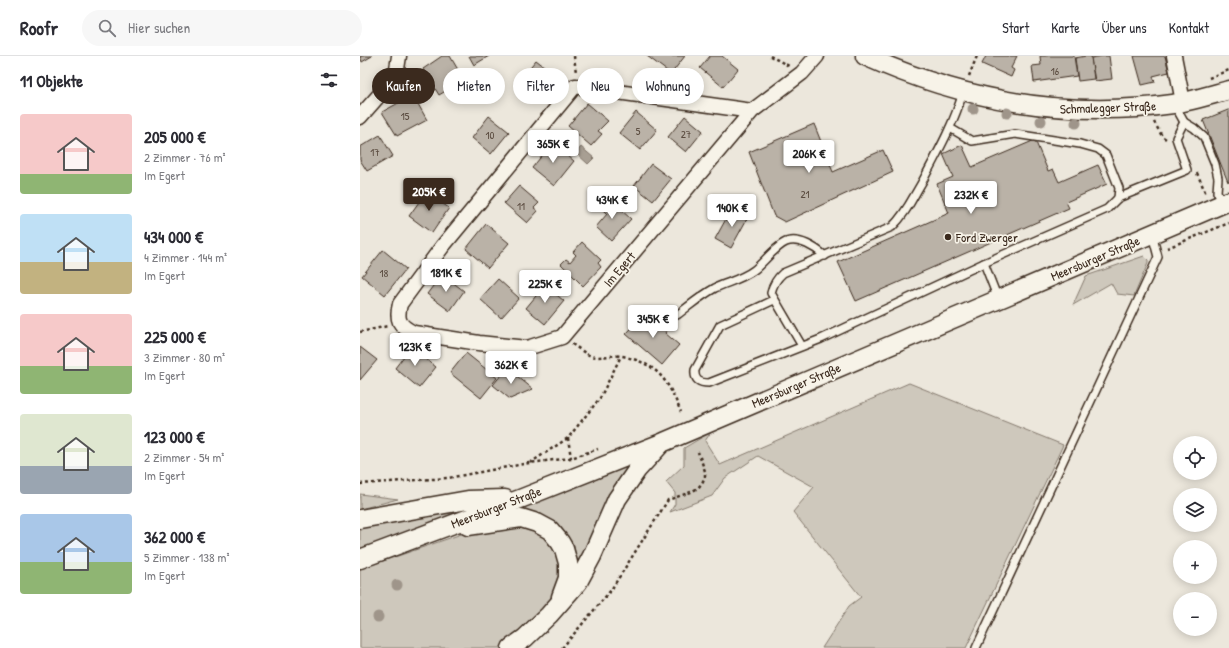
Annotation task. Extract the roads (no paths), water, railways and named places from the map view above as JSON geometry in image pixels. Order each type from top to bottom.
[{"type":"street","points":[[360,118],[382,92],[397,69],[399,56]]},
{"type":"street","name":"Im Egert","points":[[752,111],[575,86],[442,247],[400,304],[398,315],[400,322],[405,329],[414,333],[479,343],[527,348],[562,337],[752,111],[802,73],[817,56]]},
{"type":"street","name":"Schmalegger Straße","points":[[865,56],[924,80],[966,85],[1016,103],[1053,108],[1092,110],[1178,103],[1229,90]]},
{"type":"street","points":[[1174,56],[1178,103]]},
{"type":"street","name":"Meersburger Straße","points":[[360,559],[520,499],[664,442],[1226,202]]},
{"type":"street","points":[[511,648],[545,619],[578,582],[592,556],[616,499],[637,470],[664,442]]},
{"type":"street","points":[[360,519],[468,500],[520,499]]},
{"type":"street","points":[[432,531],[521,518],[537,523],[550,530],[560,542],[568,563],[568,578],[559,603]]},
{"type":"lane","points":[[802,346],[774,300],[772,286],[783,273],[892,227],[902,218],[936,157],[950,128],[966,85]]},
{"type":"lane","points":[[1178,103],[1184,122],[1204,136],[1215,164],[1218,178],[1217,192],[1226,202]]},
{"type":"lane","points":[[774,300],[720,325],[695,370],[697,380],[701,383],[709,383],[821,339],[984,263],[1107,209],[1118,198],[1187,170],[1176,138],[1184,122]]},
{"type":"lane","points":[[950,128],[972,141],[1015,134],[1080,144],[1098,149],[1106,155],[1120,188],[1118,198]]},
{"type":"lane","points":[[976,648],[1158,257],[1152,234]]},
{"type":"lane","points":[[677,315],[714,288],[738,279],[754,269],[767,256],[786,242],[797,241],[811,246],[825,256]]},
{"type":"lane","points":[[984,263],[998,299]]},
{"type":"place","name":"Ford Zwerger","points":[[948,237]]}]
